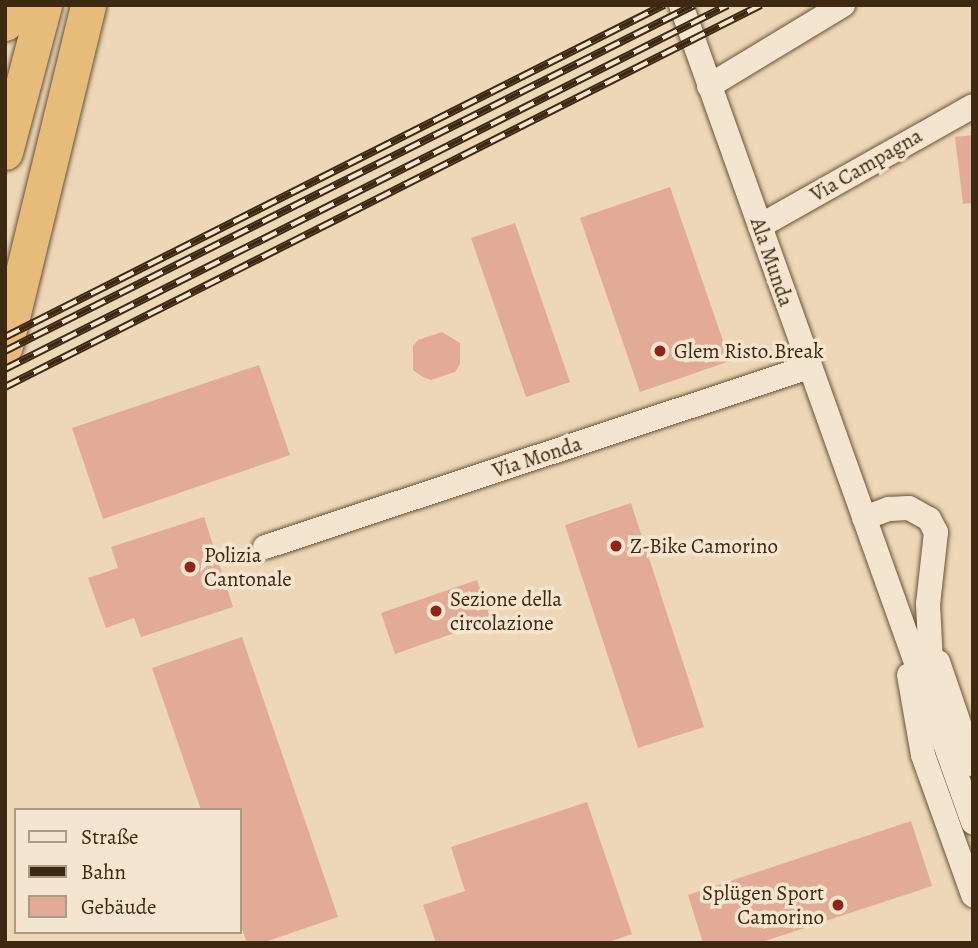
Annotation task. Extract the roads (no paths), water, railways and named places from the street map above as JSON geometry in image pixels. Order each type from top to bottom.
[{"type":"highway","points":[[5,23],[10,5]]},
{"type":"highway","points":[[5,152],[44,5]]},
{"type":"highway","points":[[5,346],[88,5]]},
{"type":"street","name":"Ala Munda","points":[[681,5],[973,822]]},
{"type":"street","points":[[709,86],[843,5]]},
{"type":"street","name":"Via Campagna","points":[[760,226],[973,106]]},
{"type":"street","name":"Via Monda","points":[[265,547],[809,367]]},
{"type":"street","name":"Ala Munda","points":[[864,518],[889,509],[909,508],[922,513],[933,526],[937,541],[929,588],[929,634],[934,713]]},
{"type":"street","name":"Ala Munda","points":[[904,632],[923,755],[973,895]]},
{"type":"street","name":"Ala Munda","points":[[929,634],[973,764]]},
{"type":"railway","points":[[5,337],[664,5]]},
{"type":"railway","points":[[5,351],[694,5]]},
{"type":"railway","points":[[5,369],[728,5]]},
{"type":"railway","points":[[5,387],[761,5]]},
{"type":"place","name":"Glem Risto.Break","points":[[660,351]]},
{"type":"place","name":"Z-Bike Camorino","points":[[616,546]]},
{"type":"place","name":"Polizia Cantonale","points":[[190,567]]},
{"type":"place","name":"Sezione della circolazione","points":[[436,611]]},
{"type":"place","name":"Splügen Sport Camorino","points":[[838,905]]}]
